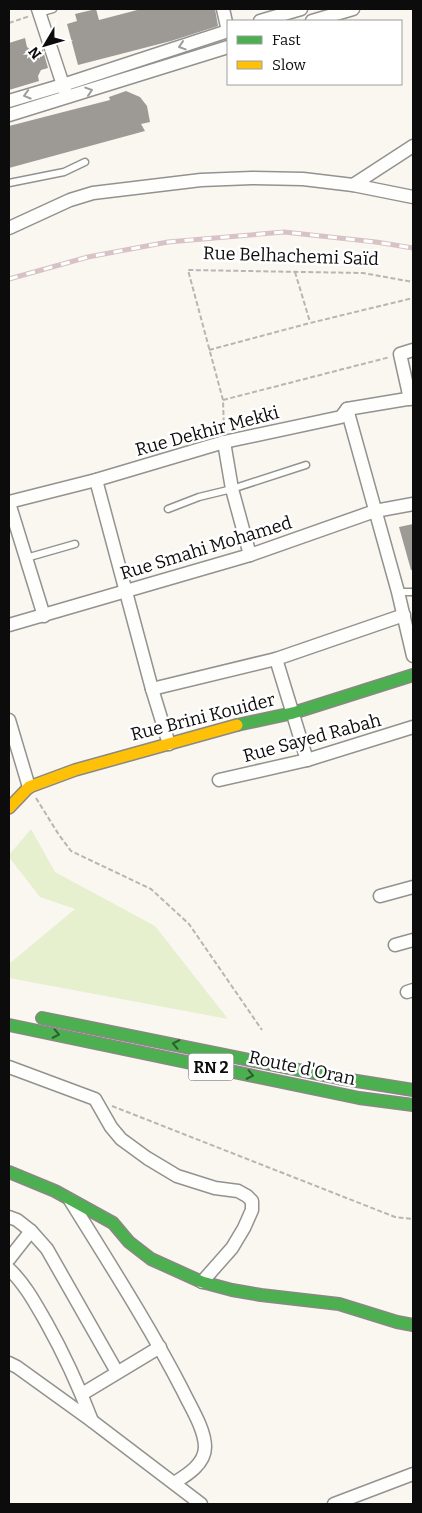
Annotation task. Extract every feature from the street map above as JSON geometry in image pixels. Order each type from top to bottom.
[{"type":"street","points":[[222,9],[227,27]]},
{"type":"street","points":[[263,20],[301,9]]},
{"type":"street","points":[[315,20],[353,9]]},
{"type":"street","points":[[38,11],[67,98]]},
{"type":"street","points":[[9,101],[227,31]]},
{"type":"street","points":[[9,115],[227,46]]},
{"type":"street","points":[[353,185],[413,146]]},
{"type":"street","points":[[9,228],[70,200],[105,192],[227,178],[302,179],[353,185],[413,197]]},
{"type":"street","points":[[412,398],[400,354],[413,350]]},
{"type":"street","name":"Rue Dekhir Mekki","points":[[9,502],[96,480],[224,442],[340,417],[347,409],[412,398]]},
{"type":"street","points":[[347,409],[398,592],[413,656]]},
{"type":"street","points":[[224,442],[232,489],[250,554]]},
{"type":"street","points":[[96,480],[152,689],[169,744]]},
{"type":"street","points":[[9,502],[44,616]]},
{"type":"street","name":"Rue Smahi Mohamed","points":[[9,625],[250,554],[374,511],[413,504]]},
{"type":"street","points":[[152,689],[276,659],[404,615]]},
{"type":"street","points":[[276,659],[307,760]]},
{"type":"street","name":"Rue Brini Kouider","points":[[9,808],[29,787],[104,761],[255,720],[293,713],[413,675]]},
{"type":"street","points":[[9,720],[29,787]]},
{"type":"street","name":"Rue Sayed Rabah","points":[[219,780],[307,760],[413,728]]},
{"type":"street","points":[[380,896],[413,887]]},
{"type":"street","points":[[396,945],[413,940]]},
{"type":"street","name":"Route d'Oran","points":[[31,1015],[338,1078],[413,1090]]},
{"type":"street","name":"Route d'Oran","points":[[9,1025],[359,1098],[413,1105]]},
{"type":"street","points":[[9,1067],[95,1099],[101,1112],[121,1139],[147,1158],[188,1180],[248,1196],[252,1201],[252,1210],[249,1217],[232,1248],[202,1282]]},
{"type":"street","points":[[9,1172],[34,1181],[114,1223],[129,1242],[151,1259],[202,1282],[261,1295],[339,1304],[413,1325]]},
{"type":"street","points":[[69,1199],[160,1347],[198,1420],[206,1446],[204,1455],[201,1461],[187,1475],[174,1483]]},
{"type":"street","points":[[9,1217],[17,1220],[32,1231],[47,1249],[117,1372]]},
{"type":"street","points":[[9,1259],[32,1231]]},
{"type":"street","points":[[9,1269],[28,1291],[56,1340],[82,1394],[92,1421]]},
{"type":"street","points":[[82,1394],[160,1347]]},
{"type":"street","points":[[9,1363],[92,1421],[201,1504]]},
{"type":"street","points":[[334,1504],[367,1499],[413,1474]]},
{"type":"lane","points":[[38,11],[53,9]]},
{"type":"lane","points":[[9,183],[64,172],[85,162]]},
{"type":"lane","points":[[168,509],[199,497],[232,489],[306,464]]},
{"type":"lane","points":[[26,558],[75,544]]},
{"type":"lane","points":[[398,592],[413,592]]},
{"type":"path","points":[[9,23],[38,11]]},
{"type":"path","name":"Rue Belhachemi Saïd","points":[[224,442],[223,400],[188,270],[363,273],[413,282]]},
{"type":"path","points":[[295,272],[310,323]]},
{"type":"path","points":[[209,350],[413,298]]},
{"type":"path","points":[[223,400],[400,354]]},
{"type":"path","points":[[29,787],[70,851],[151,889],[189,924],[262,1030]]},
{"type":"path","points":[[95,1099],[395,1217],[413,1218]]},
{"type":"green space","points":[[31,829],[55,872],[155,926],[228,1019],[9,978],[9,964],[75,909],[40,897],[9,857]]},
{"type":"building","points":[[96,9],[99,20],[141,9],[215,9],[218,26],[171,41],[78,65],[67,24],[77,21],[75,14]]},
{"type":"building","points":[[25,38],[27,47],[35,53],[42,47],[48,68],[41,70],[38,76],[39,81],[9,90],[9,43]]},
{"type":"building","points":[[126,91],[140,97],[147,106],[150,122],[141,124],[145,131],[9,168],[9,126],[110,100],[109,97]]},
{"type":"building","points":[[413,524],[413,570],[411,570],[399,527]]},
{"type":"railway","points":[[9,279],[88,257],[168,242],[284,232],[413,248]]},
{"type":"traffic: fast","points":[[237,725],[293,713],[413,675]]},
{"type":"traffic: fast","points":[[42,1018],[338,1078],[413,1090]]},
{"type":"traffic: fast","points":[[9,1025],[359,1098],[413,1105]]},
{"type":"traffic: fast","points":[[9,1172],[55,1191],[113,1223],[129,1242],[151,1259],[202,1282],[261,1295],[339,1304],[413,1325]]},
{"type":"traffic: slow","points":[[9,808],[29,787],[75,770],[237,725]]}]
